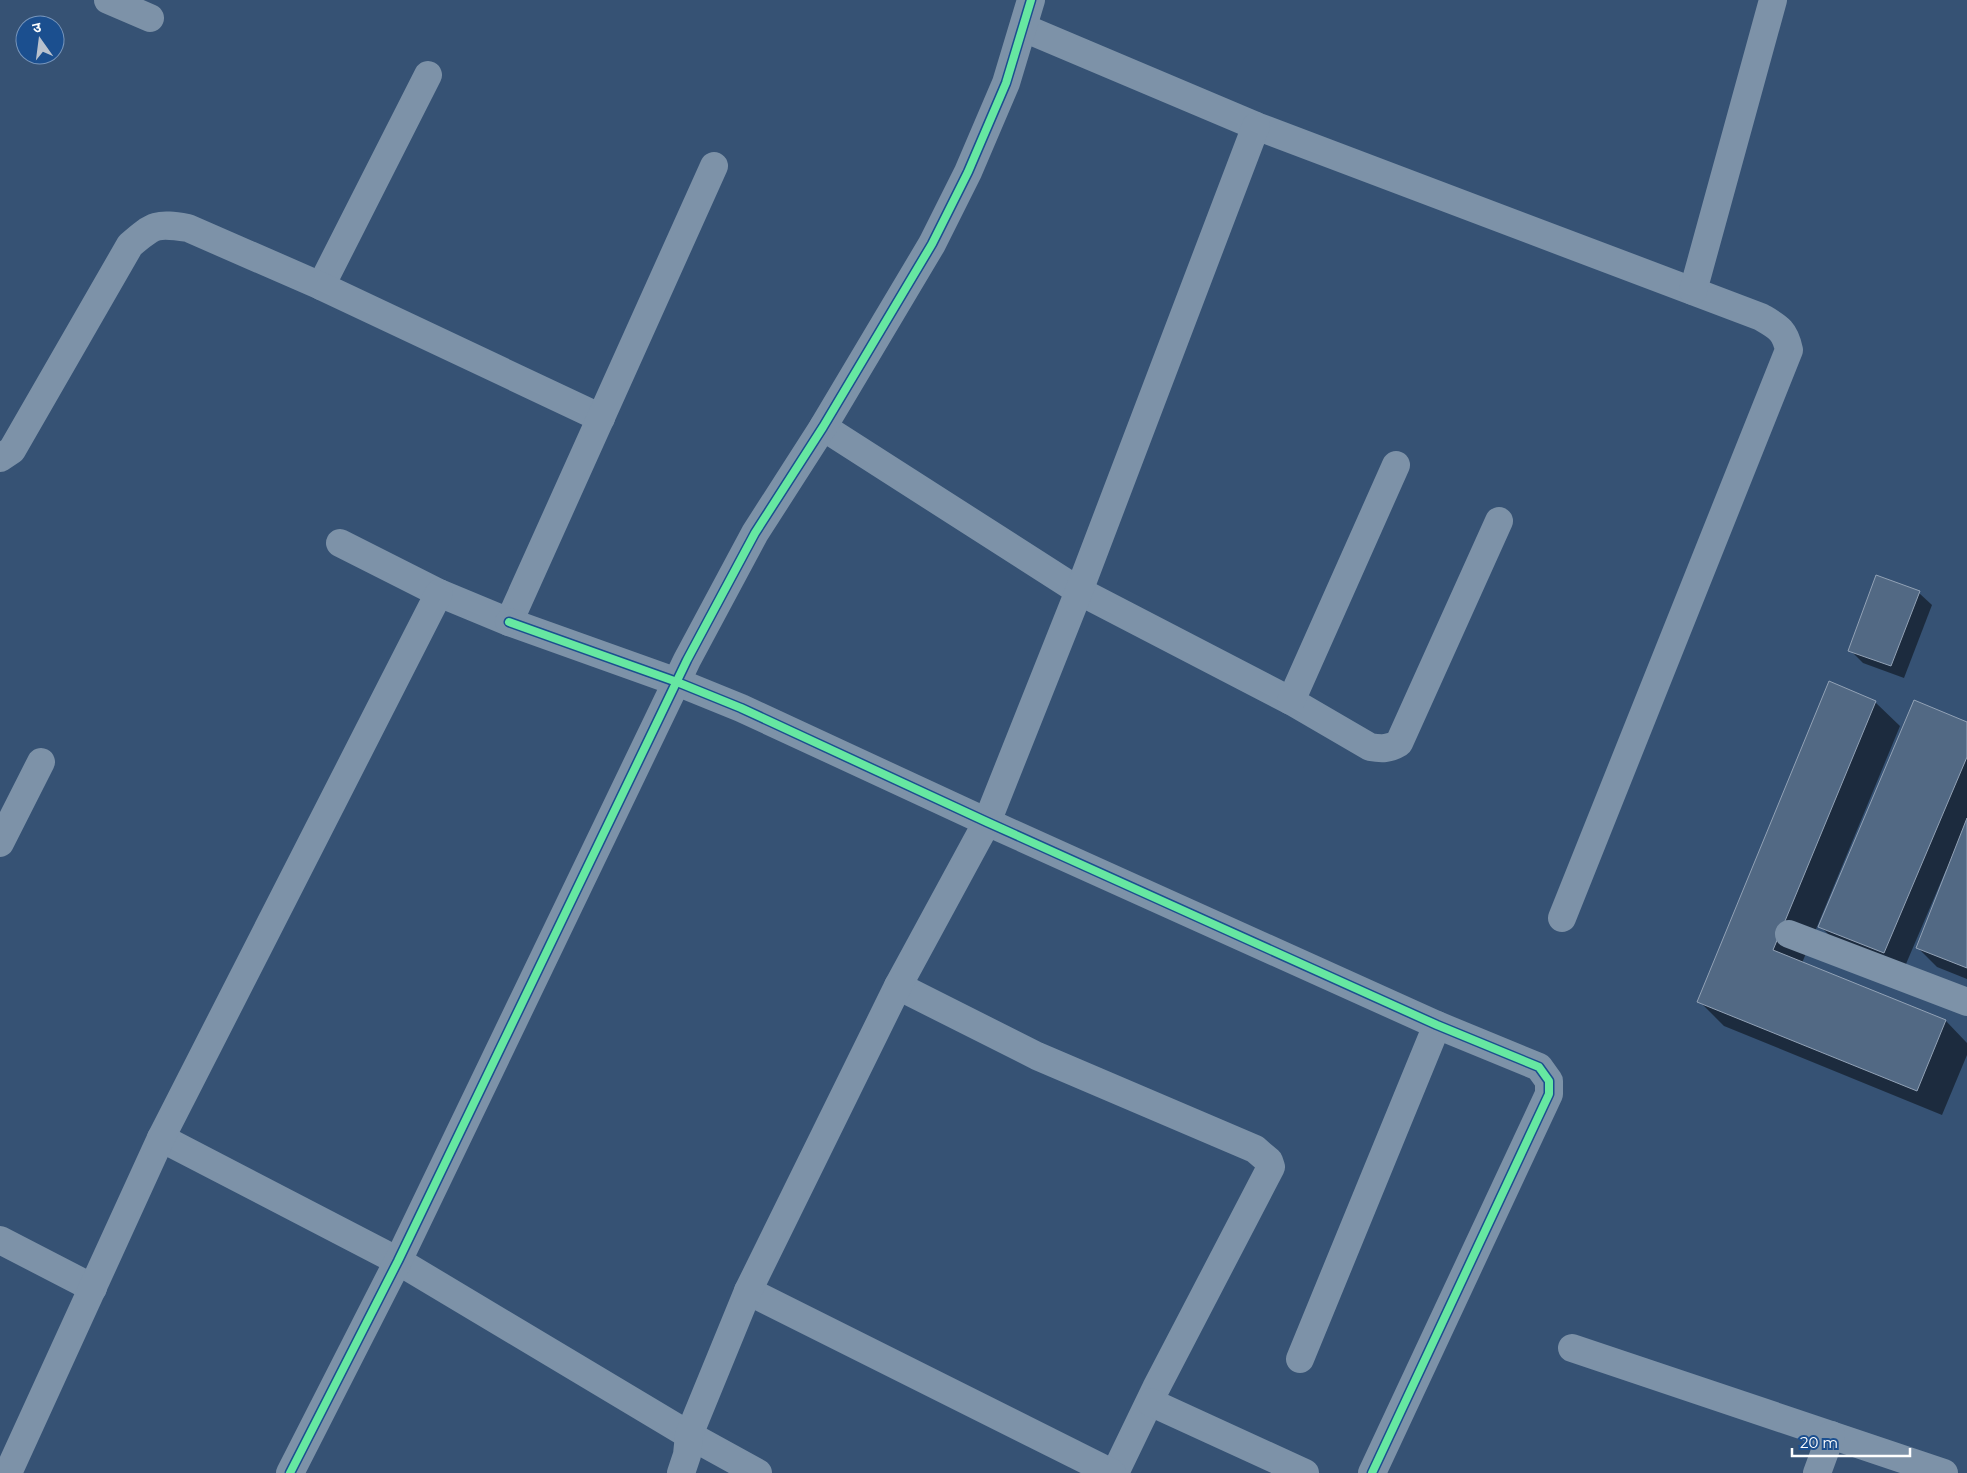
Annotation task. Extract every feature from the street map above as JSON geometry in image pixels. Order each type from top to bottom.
[{"type":"street","points":[[108,0],[150,18]]},
{"type":"street","points":[[290,1473],[398,1261],[677,682],[755,533],[823,427],[932,244],[968,172],[1006,84],[1031,0]]},
{"type":"street","points":[[1693,291],[1772,0]]},
{"type":"street","points":[[1024,28],[1256,126],[1761,317],[1776,325],[1786,337],[1789,350],[1562,918]]},
{"type":"street","points":[[321,286],[428,75]]},
{"type":"street","points":[[681,1473],[687,1455],[689,1435],[748,1290],[898,986],[986,822],[1079,591],[1256,126]]},
{"type":"street","points":[[509,622],[714,166]]},
{"type":"street","points":[[0,458],[12,450],[130,245],[149,228],[168,225],[188,228],[321,286],[601,418]]},
{"type":"street","points":[[823,427],[1079,591],[1292,701],[1370,746],[1380,749],[1391,748],[1399,743],[1499,521]]},
{"type":"street","points":[[1292,701],[1396,465]]},
{"type":"street","points":[[340,543],[439,592],[509,622],[677,682],[750,712],[986,822],[1437,1025],[1539,1067],[1549,1081],[1548,1094],[1372,1473]]},
{"type":"street","points":[[8,1473],[161,1138],[439,592]]},
{"type":"street","points":[[0,843],[11,795],[41,762]]},
{"type":"street","points":[[1789,934],[1967,1002]]},
{"type":"street","points":[[748,1290],[1114,1473],[1271,1168],[1269,1160],[1255,1149],[1037,1056],[898,986]]},
{"type":"street","points":[[1300,1359],[1437,1025]]},
{"type":"street","points":[[161,1138],[398,1261],[689,1435],[758,1473]]},
{"type":"street","points":[[0,1240],[93,1288]]},
{"type":"street","points":[[1572,1348],[1944,1473]]},
{"type":"street","points":[[1150,1402],[1305,1473]]},
{"type":"street","points":[[1817,1473],[1830,1435]]},
{"type":"building","points":[[1876,575],[1920,591],[1891,666],[1848,651]]},
{"type":"building","points":[[1829,681],[1876,701],[1773,950],[1946,1020],[1917,1091],[1697,1002]]},
{"type":"building","points":[[1914,700],[1967,722],[1967,757],[1884,953],[1818,927]]},
{"type":"building","points":[[1967,818],[1967,968],[1916,948]]},
{"type":"cycle path","points":[[290,1473],[398,1261],[687,660],[755,533],[823,427],[932,244],[968,172],[1006,83],[1031,0]]},
{"type":"cycle path","points":[[509,622],[677,682],[741,708],[987,822],[1437,1025],[1539,1067],[1549,1081],[1549,1094],[1372,1473]]}]
